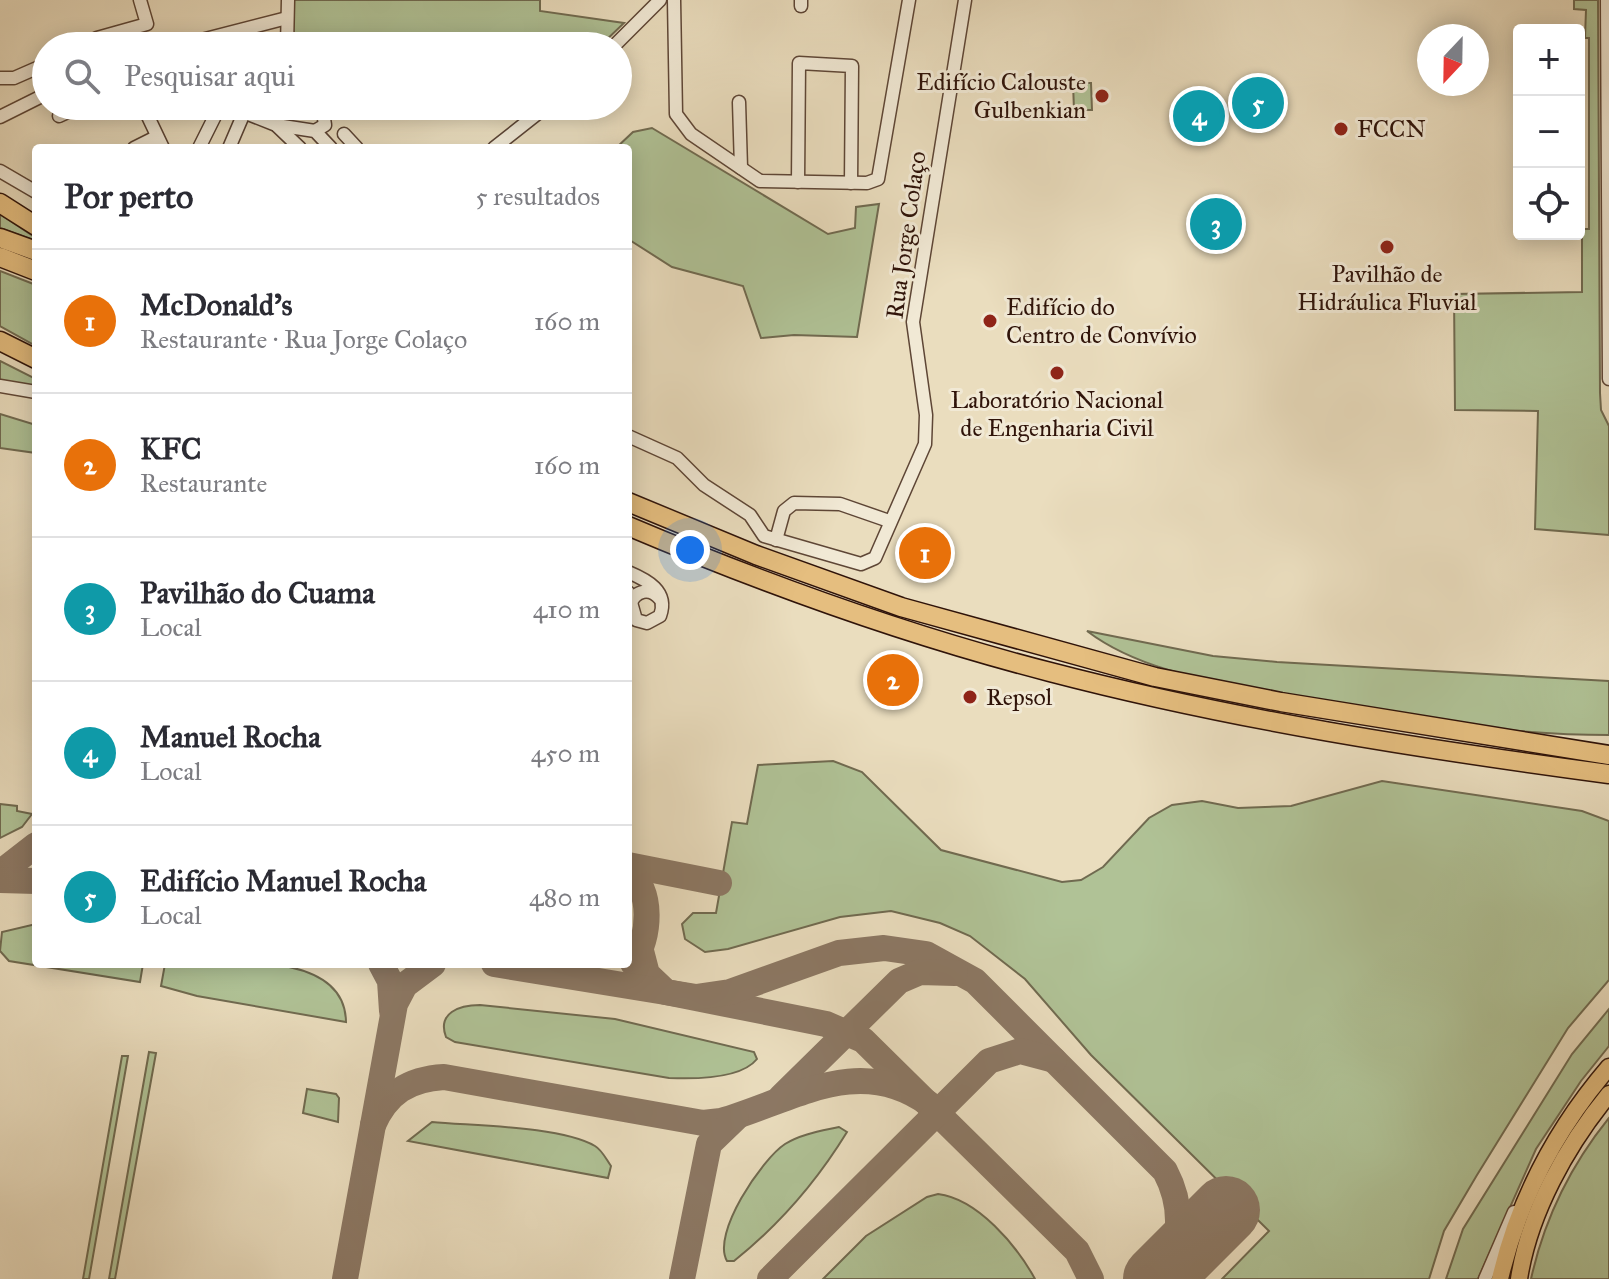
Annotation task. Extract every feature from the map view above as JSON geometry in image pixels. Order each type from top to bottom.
[{"type":"highway","points":[[0,203],[32,223]]},
{"type":"highway","points":[[0,238],[32,250]]},
{"type":"highway","points":[[0,257],[32,269]]},
{"type":"highway","points":[[0,341],[32,357]]},
{"type":"highway","points":[[632,504],[756,555],[901,607],[1155,677],[1281,702],[1603,752]]},
{"type":"highway","points":[[632,528],[835,607],[1049,672],[1210,710],[1506,760],[1609,774]]},
{"type":"highway","points":[[1506,760],[1609,786]]},
{"type":"main road","points":[[1500,1279],[1532,1182],[1550,1146],[1609,1067]]},
{"type":"main road","points":[[1519,1279],[1527,1244],[1550,1188],[1583,1130],[1609,1094]]},
{"type":"street","points":[[117,32],[147,24],[140,0]]},
{"type":"street","points":[[287,32],[288,0]]},
{"type":"street","points":[[628,32],[660,0]]},
{"type":"street","points":[[674,0],[676,114],[691,134],[760,181],[851,183],[878,179],[909,0]]},
{"type":"street","name":"Rua Jorge Colaço","points":[[776,540],[861,564],[871,562],[925,444],[926,415],[913,322],[965,0]]},
{"type":"street","points":[[1607,0],[1609,379]]},
{"type":"street","points":[[232,32],[287,18]]},
{"type":"street","points":[[798,182],[799,63],[852,66],[851,183]]},
{"type":"street","points":[[0,78],[14,78],[32,70]]},
{"type":"street","points":[[0,117],[32,101]]},
{"type":"street","points":[[739,102],[741,168]]},
{"type":"street","points":[[149,120],[160,143]]},
{"type":"street","points":[[201,144],[213,120]]},
{"type":"street","points":[[231,144],[241,120]]},
{"type":"street","points":[[263,120],[315,131],[327,144]]},
{"type":"street","points":[[315,131],[325,125],[324,120]]},
{"type":"street","points":[[499,144],[529,120]]},
{"type":"street","points":[[276,125],[296,144]]},
{"type":"street","points":[[344,134],[353,144]]},
{"type":"street","points":[[0,171],[32,190]]},
{"type":"street","points":[[0,386],[32,391]]},
{"type":"street","points":[[632,438],[677,458],[704,485],[750,515],[760,532],[776,540],[784,511],[794,503],[840,504],[889,521]]},
{"type":"street","points":[[632,574],[650,582],[660,599],[662,611],[652,622],[636,620],[632,608]]},
{"type":"street","points":[[632,598],[643,591],[653,592],[660,599]]},
{"type":"street","points":[[1485,1279],[1502,1235],[1532,1182]]},
{"type":"green space","points":[[293,0],[540,0],[540,11],[624,23],[615,32],[292,32]]},
{"type":"green space","points":[[1574,0],[1598,0],[1600,393],[1601,410],[1609,426],[1609,535],[1535,529],[1538,411],[1455,410],[1454,294],[1582,292],[1582,240],[1585,240],[1585,229],[1589,229],[1589,38],[1585,38],[1586,10],[1574,9]]},
{"type":"green space","points":[[1073,83],[1091,83],[1092,110],[1074,110]]},
{"type":"green space","points":[[652,128],[828,234],[855,228],[856,207],[879,204],[857,337],[794,335],[761,338],[743,286],[672,267],[632,242],[632,144],[620,144],[633,132]]},
{"type":"green space","points":[[0,214],[32,235],[32,240],[0,228]]},
{"type":"green space","points":[[0,271],[32,283],[32,344],[0,326]]},
{"type":"green space","points":[[0,361],[32,377],[32,386],[0,380]]},
{"type":"green space","points":[[0,414],[32,424],[32,452],[0,448]]},
{"type":"green space","points":[[1087,631],[1213,656],[1609,681],[1609,735],[1527,732],[1445,723],[1233,685],[1156,666],[1108,645]]},
{"type":"green space","points":[[833,761],[862,772],[941,850],[1062,882],[1081,880],[1103,867],[1149,818],[1172,805],[1202,801],[1238,808],[1291,806],[1382,781],[1582,811],[1609,821],[1609,980],[1568,1028],[1477,1175],[1444,1231],[1429,1279],[1222,1279],[1269,1231],[1091,1055],[1025,979],[970,936],[940,923],[891,911],[840,917],[728,949],[705,952],[685,939],[682,924],[693,913],[716,913],[732,822],[747,824],[758,765]]},
{"type":"green space","points":[[0,804],[17,806],[17,811],[32,814],[22,827],[0,838]]},
{"type":"green space","points":[[32,925],[32,965],[9,961],[0,951],[2,932]]},
{"type":"green space","points":[[53,968],[142,968],[140,982]]},
{"type":"green space","points":[[164,968],[292,968],[324,981],[340,998],[346,1022],[197,996],[161,986]]},
{"type":"green space","points":[[480,1005],[615,1019],[754,1052],[757,1059],[750,1066],[728,1074],[669,1078],[455,1042],[446,1037],[447,1016],[458,1009]]},
{"type":"green space","points":[[1609,1009],[1609,1046],[1581,1081],[1536,1149],[1478,1279],[1446,1279],[1463,1229],[1572,1054]]},
{"type":"green space","points":[[149,1052],[156,1053],[115,1279],[109,1279]]},
{"type":"green space","points":[[122,1056],[128,1056],[89,1279],[83,1279]]},
{"type":"green space","points":[[307,1089],[336,1094],[339,1098],[338,1122],[303,1113]]},
{"type":"green space","points":[[1609,1118],[1609,1279],[1531,1279],[1543,1236],[1561,1194]]},
{"type":"green space","points":[[432,1122],[539,1131],[580,1139],[602,1152],[611,1166],[608,1178],[408,1141]]},
{"type":"green space","points":[[839,1127],[847,1132],[796,1201],[751,1247],[734,1261],[727,1261],[724,1249],[732,1216],[764,1165],[785,1144],[811,1133]]},
{"type":"green space","points":[[938,1194],[953,1198],[982,1214],[1018,1252],[1035,1279],[823,1279],[866,1236],[927,1197]]},
{"type":"taxiway","points":[[0,873],[32,848]]},
{"type":"taxiway","points":[[632,866],[719,883]]},
{"type":"taxiway","points":[[632,876],[642,890],[647,915],[643,940],[633,963]]},
{"type":"taxiway","points":[[0,880],[32,881]]},
{"type":"taxiway","points":[[640,947],[647,974],[666,992],[826,1024],[863,1040],[1077,1251],[1091,1279]]},
{"type":"taxiway","points":[[518,968],[696,997],[730,992],[839,953],[884,948],[926,954],[975,981],[1165,1171],[1175,1197],[1178,1224],[1173,1250],[1161,1275]]},
{"type":"taxiway","points":[[383,968],[390,981],[392,1011]]},
{"type":"taxiway","points":[[345,1279],[395,1004],[405,985],[428,968]]},
{"type":"taxiway","points":[[781,1097],[899,981],[920,972],[955,973]]},
{"type":"taxiway","points":[[770,1279],[989,1061],[1020,1051],[1054,1060]]},
{"type":"taxiway","points":[[373,1125],[392,1096],[420,1081],[444,1077],[703,1123],[721,1121],[800,1093],[851,1081],[877,1082],[903,1089],[929,1104]]},
{"type":"taxiway","points":[[682,1279],[709,1144],[736,1118]]},
{"type":"runway","points":[[1157,1279],[1226,1210]]},
{"type":"place","name":"Edifício Calouste Gulbenkian","points":[[1102,96]]},
{"type":"place","name":"Edifício Manuel Rocha","points":[[1258,103]]},
{"type":"place","name":"Manuel Rocha","points":[[1199,116]]},
{"type":"place","name":"FCCN","points":[[1341,129]]},
{"type":"place","name":"Pavilhão do Cuama","points":[[1216,224]]},
{"type":"place","name":"Pavilhão de Hidráulica Fluvial","points":[[1387,247]]},
{"type":"place","name":"Edifício do Centro de Convívio","points":[[990,321]]},
{"type":"place","name":"Laboratório Nacional de Engenharia Civil","points":[[1057,373]]},
{"type":"place","name":"McDonald's","points":[[925,553]]},
{"type":"place","name":"KFC","points":[[893,680]]},
{"type":"place","name":"Repsol","points":[[970,697]]}]
